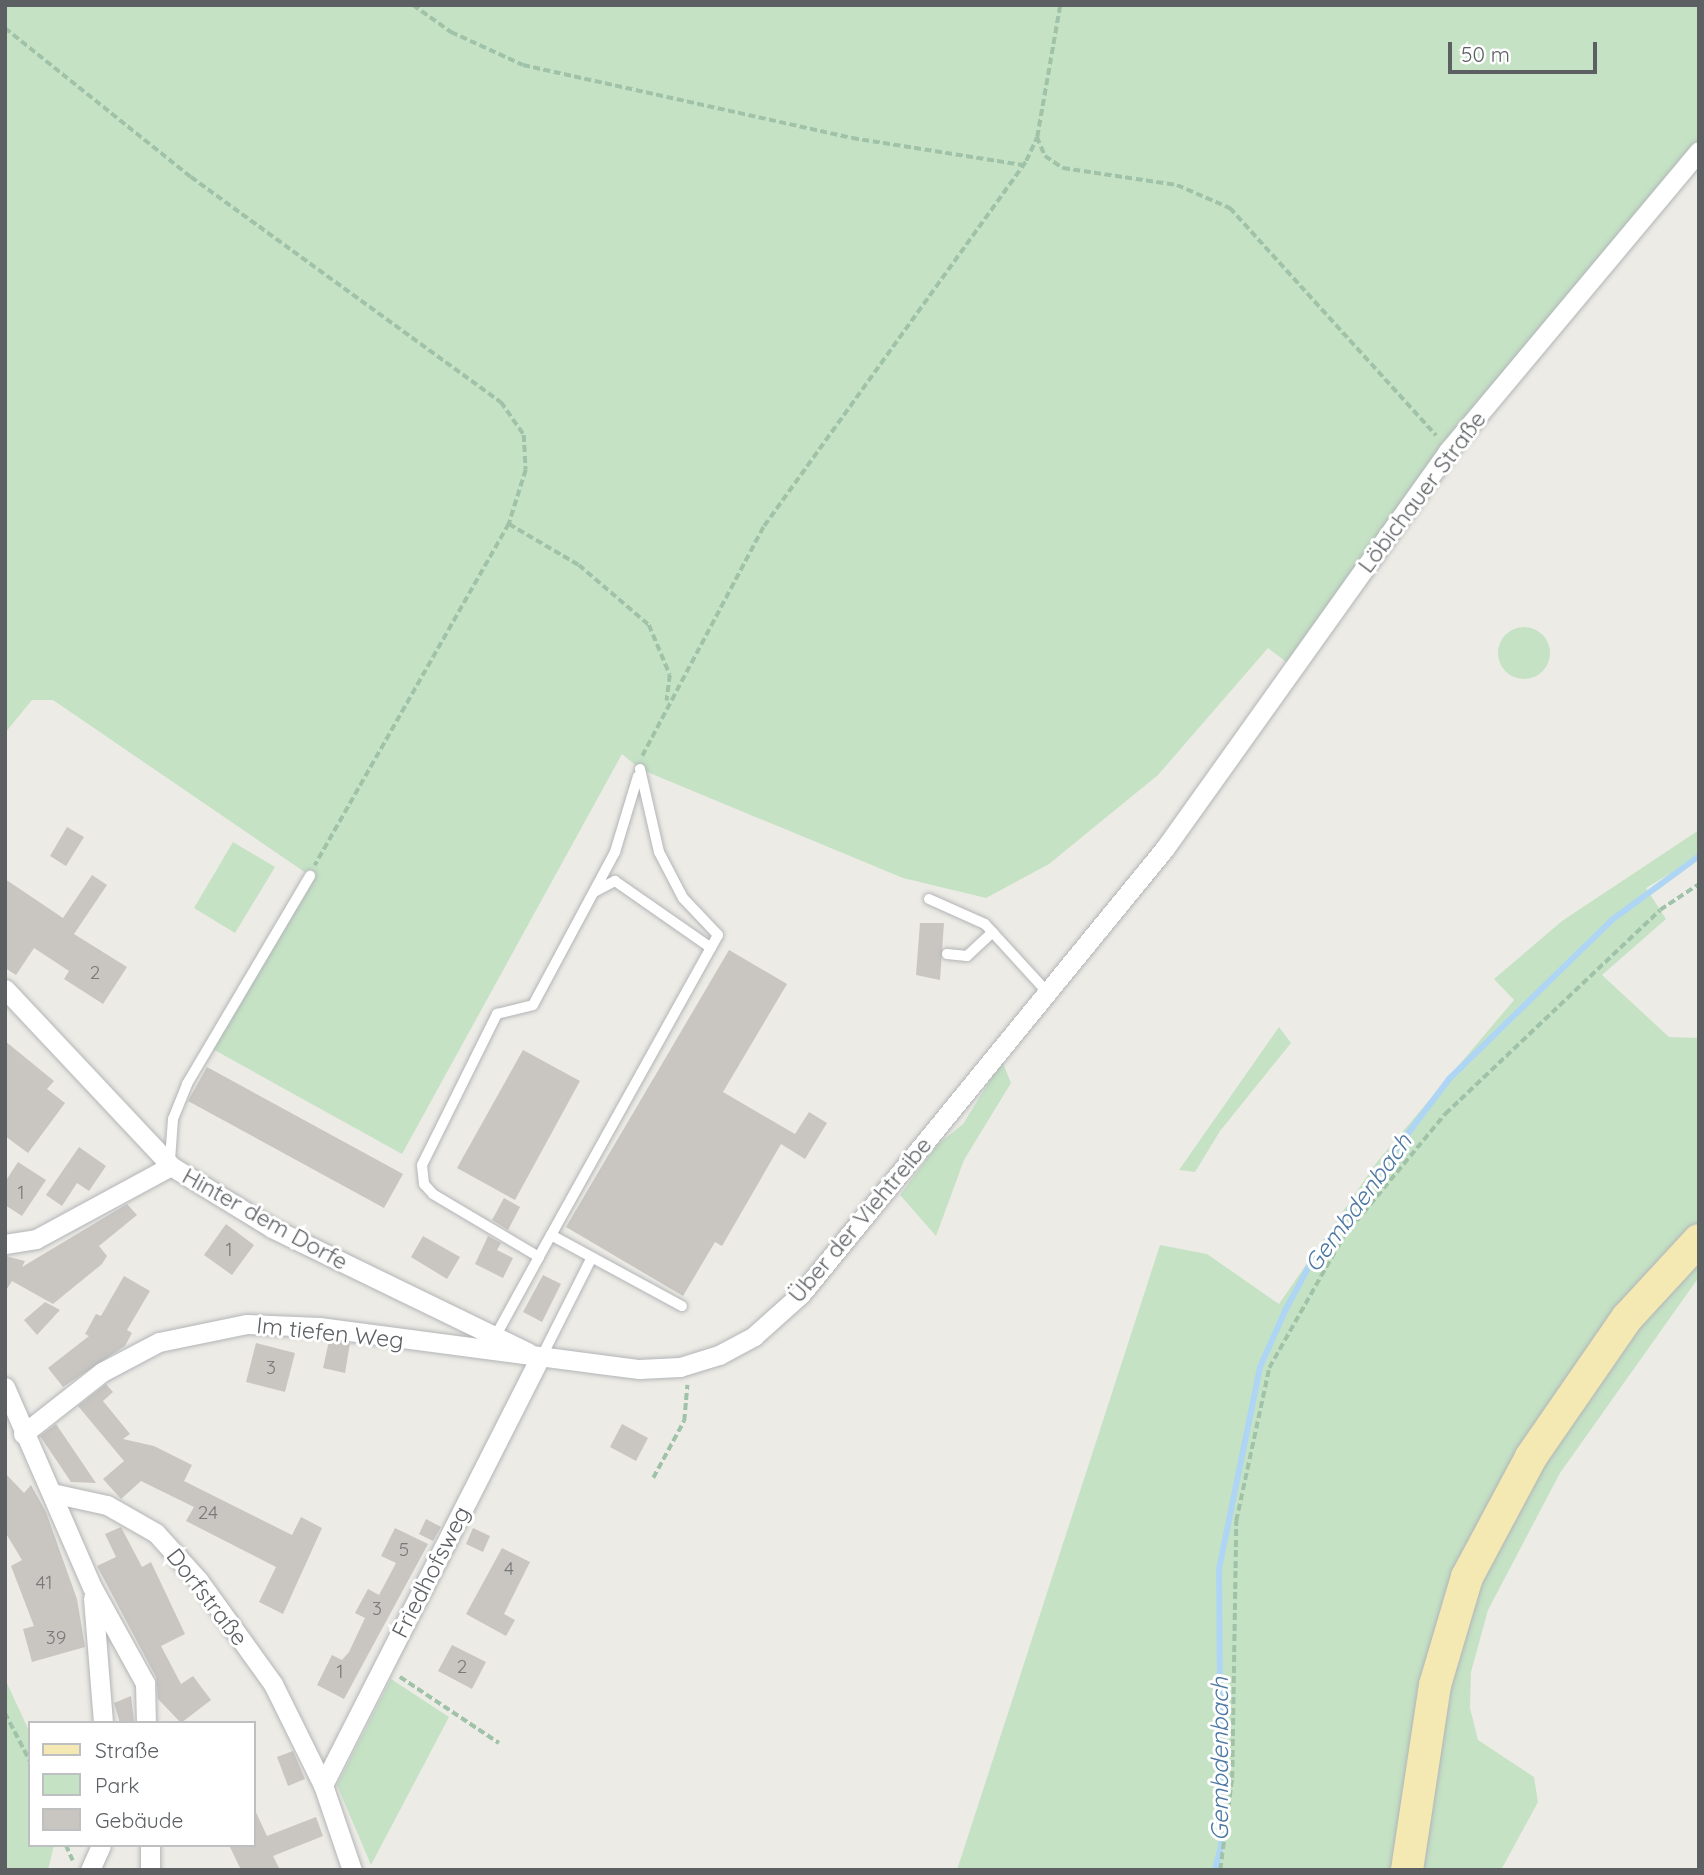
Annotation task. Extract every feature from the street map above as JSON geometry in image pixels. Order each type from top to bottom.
[{"type":"main road","points":[[1407,1870],[1435,1685],[1467,1577],[1531,1457],[1627,1318],[1699,1240]]},
{"type":"street","name":"Löbichauer Straße","points":[[1165,848],[1448,451],[1699,151]]},
{"type":"street","name":"Über der Viehtreibe","points":[[540,1358],[639,1369],[680,1367],[754,1336],[801,1294],[1165,848]]},
{"type":"street","name":"Hinter dem Dorfe","points":[[5,989],[171,1166],[272,1228],[540,1358]]},
{"type":"street","points":[[5,1244],[36,1238],[171,1166]]},
{"type":"street","name":"Im tiefen Weg","points":[[23,1434],[102,1372],[159,1342],[247,1324],[320,1327],[540,1358]]},
{"type":"street","name":"Friedhofsweg","points":[[323,1785],[540,1358]]},
{"type":"street","points":[[5,1387],[23,1434],[52,1493],[92,1587],[145,1683],[146,1721]]},
{"type":"street","name":"Dorfstraße","points":[[52,1493],[107,1505],[156,1533],[199,1581],[273,1684],[323,1785],[352,1870]]},
{"type":"street","points":[[92,1587],[103,1721]]},
{"type":"street","points":[[90,1870],[100,1847]]},
{"type":"street","points":[[150,1847],[150,1870]]},
{"type":"lane","points":[[539,1256],[433,1194],[424,1184],[422,1165],[497,1014],[533,1005],[594,892],[628,819],[640,769]]},
{"type":"lane","points":[[495,1336],[718,935],[683,898],[659,852],[640,769]]},
{"type":"lane","points":[[171,1166],[173,1119],[187,1084],[310,876]]},
{"type":"lane","points":[[594,892],[615,881],[711,947]]},
{"type":"lane","points":[[929,899],[993,932],[1048,993]]},
{"type":"lane","points":[[947,954],[967,956],[993,932]]},
{"type":"lane","points":[[551,1235],[590,1261],[682,1306]]},
{"type":"lane","points":[[540,1358],[590,1261]]},
{"type":"path","points":[[414,5],[451,32],[523,65],[852,138],[1023,165]]},
{"type":"path","points":[[640,769],[667,704],[800,472],[1023,165],[1037,137],[1060,5]]},
{"type":"path","points":[[5,28],[191,177],[501,402],[524,435],[526,470],[509,524],[310,876]]},
{"type":"path","points":[[1037,137],[1045,156],[1063,168],[1177,185],[1230,208],[1412,404],[1448,451]]},
{"type":"path","points":[[509,524],[579,565],[649,625],[670,675],[667,704]]},
{"type":"path","points":[[1220,1870],[1232,1777],[1236,1521],[1269,1368],[1343,1237],[1445,1114],[1651,919],[1699,884]]},
{"type":"path","points":[[653,1478],[689,1406],[680,1367]]},
{"type":"path","points":[[383,1666],[499,1743]]},
{"type":"path","points":[[5,1713],[28,1757]]},
{"type":"path","points":[[67,1847],[77,1870]]},
{"type":"green space","points":[[5,5],[1699,5],[1699,151],[1531,355],[1294,668],[1268,648],[1158,775],[1049,864],[986,898],[903,878],[640,769],[622,754],[402,1154],[209,1047],[309,875],[53,700],[32,700],[5,733]]},
{"type":"green space","points":[[1524,627],[1543,634],[1550,653],[1543,672],[1524,679],[1505,672],[1498,653],[1505,634]]},
{"type":"green space","points":[[1699,830],[1699,856],[1646,888],[1666,919],[1602,975],[1669,1037],[1699,1038],[1699,1223],[1678,1245],[1474,1540],[1407,1870],[957,1870],[1160,1245],[1207,1254],[1279,1304],[1377,1162],[1514,1000],[1494,979],[1562,921]]},
{"type":"green space","points":[[233,842],[275,867],[235,933],[194,908]]},
{"type":"green space","points":[[1279,1027],[1291,1043],[1220,1131],[1195,1172],[1179,1170]]},
{"type":"green space","points":[[1002,1061],[1011,1083],[964,1160],[936,1236],[900,1195],[937,1145],[963,1124]]},
{"type":"green space","points":[[1699,1252],[1699,1277],[1560,1473],[1488,1610],[1471,1672],[1470,1708],[1478,1740],[1534,1777],[1538,1802],[1501,1870],[1417,1870],[1451,1668],[1480,1576],[1556,1434]]},
{"type":"green space","points":[[5,1679],[28,1729],[28,1847],[54,1847],[48,1870],[5,1870]]},
{"type":"green space","points":[[391,1679],[449,1717],[371,1865],[337,1785]]},
{"type":"building","points":[[67,827],[84,837],[66,866],[50,856]]},
{"type":"building","points":[[92,875],[107,885],[74,934],[127,967],[103,1004],[64,979],[69,971],[34,948],[16,975],[5,968],[5,879],[63,918]]},
{"type":"building","points":[[920,923],[944,923],[940,980],[916,975]]},
{"type":"building","points":[[729,950],[787,984],[723,1092],[795,1134],[809,1112],[827,1123],[805,1159],[781,1144],[722,1246],[715,1242],[683,1296],[566,1227]]},
{"type":"building","points":[[5,1041],[54,1081],[47,1089],[65,1103],[28,1153],[5,1136]]},
{"type":"building","points":[[523,1050],[580,1081],[515,1200],[457,1168]]},
{"type":"building","points":[[207,1067],[403,1174],[384,1208],[188,1101]]},
{"type":"building","points":[[79,1147],[106,1166],[89,1191],[77,1183],[62,1206],[46,1195]]},
{"type":"building","points":[[18,1162],[46,1180],[22,1216],[5,1205],[5,1182]]},
{"type":"building","points":[[504,1198],[520,1207],[508,1230],[492,1220]]},
{"type":"building","points":[[127,1204],[137,1215],[99,1246],[107,1256],[102,1264],[53,1304],[12,1281],[5,1292],[5,1256],[25,1261],[22,1267]]},
{"type":"building","points":[[226,1224],[254,1245],[232,1275],[204,1255]]},
{"type":"building","points":[[423,1236],[460,1257],[447,1279],[411,1257]]},
{"type":"building","points":[[488,1236],[501,1243],[497,1250],[513,1258],[503,1278],[475,1264]]},
{"type":"building","points":[[543,1275],[561,1284],[542,1322],[523,1312]]},
{"type":"building","points":[[124,1276],[150,1291],[127,1330],[132,1333],[125,1346],[63,1387],[48,1368],[89,1336],[85,1334],[96,1314],[101,1316]]},
{"type":"building","points":[[45,1302],[60,1310],[37,1335],[24,1320]]},
{"type":"building","points":[[329,1341],[350,1343],[345,1373],[323,1368]]},
{"type":"building","points":[[256,1343],[295,1353],[285,1392],[246,1382]]},
{"type":"building","points":[[106,1384],[113,1392],[103,1401],[130,1434],[123,1439],[154,1446],[192,1465],[184,1481],[292,1535],[301,1517],[322,1528],[283,1614],[259,1602],[276,1567],[186,1521],[194,1507],[141,1481],[121,1499],[103,1479],[124,1461],[78,1406]]},
{"type":"building","points":[[56,1424],[96,1483],[71,1482],[40,1436]]},
{"type":"building","points":[[622,1424],[648,1438],[636,1461],[610,1447]]},
{"type":"building","points":[[5,1473],[24,1493],[31,1485],[46,1512],[77,1599],[85,1647],[32,1662],[23,1629],[34,1626],[11,1566],[22,1560],[5,1532]]},
{"type":"building","points":[[426,1519],[441,1527],[433,1541],[419,1534]]},
{"type":"building","points":[[121,1527],[142,1567],[151,1562],[185,1634],[161,1646],[181,1684],[193,1676],[211,1700],[184,1721],[179,1721],[158,1699],[156,1677],[97,1566],[116,1557],[105,1534]]},
{"type":"building","points":[[395,1528],[428,1544],[344,1699],[317,1685],[332,1655],[342,1660],[349,1652],[365,1618],[355,1613],[368,1589],[379,1595],[396,1563],[381,1556]]},
{"type":"building","points":[[473,1528],[490,1536],[483,1552],[466,1544]]},
{"type":"building","points":[[502,1548],[530,1562],[504,1614],[515,1620],[506,1636],[466,1614]]},
{"type":"building","points":[[452,1645],[486,1662],[472,1689],[438,1671]]},
{"type":"building","points":[[131,1696],[134,1721],[119,1721],[114,1703]]},
{"type":"building","points":[[293,1751],[305,1779],[288,1786],[277,1757]]},
{"type":"building","points":[[256,1812],[267,1836],[316,1817],[323,1836],[273,1856],[280,1870],[241,1870],[230,1847],[256,1847]]},
{"type":"waterway","name":"Gembdenbach","points":[[1215,1870],[1221,1846],[1219,1569],[1260,1367],[1286,1309],[1314,1257],[1449,1079],[1613,919],[1699,856]]}]
